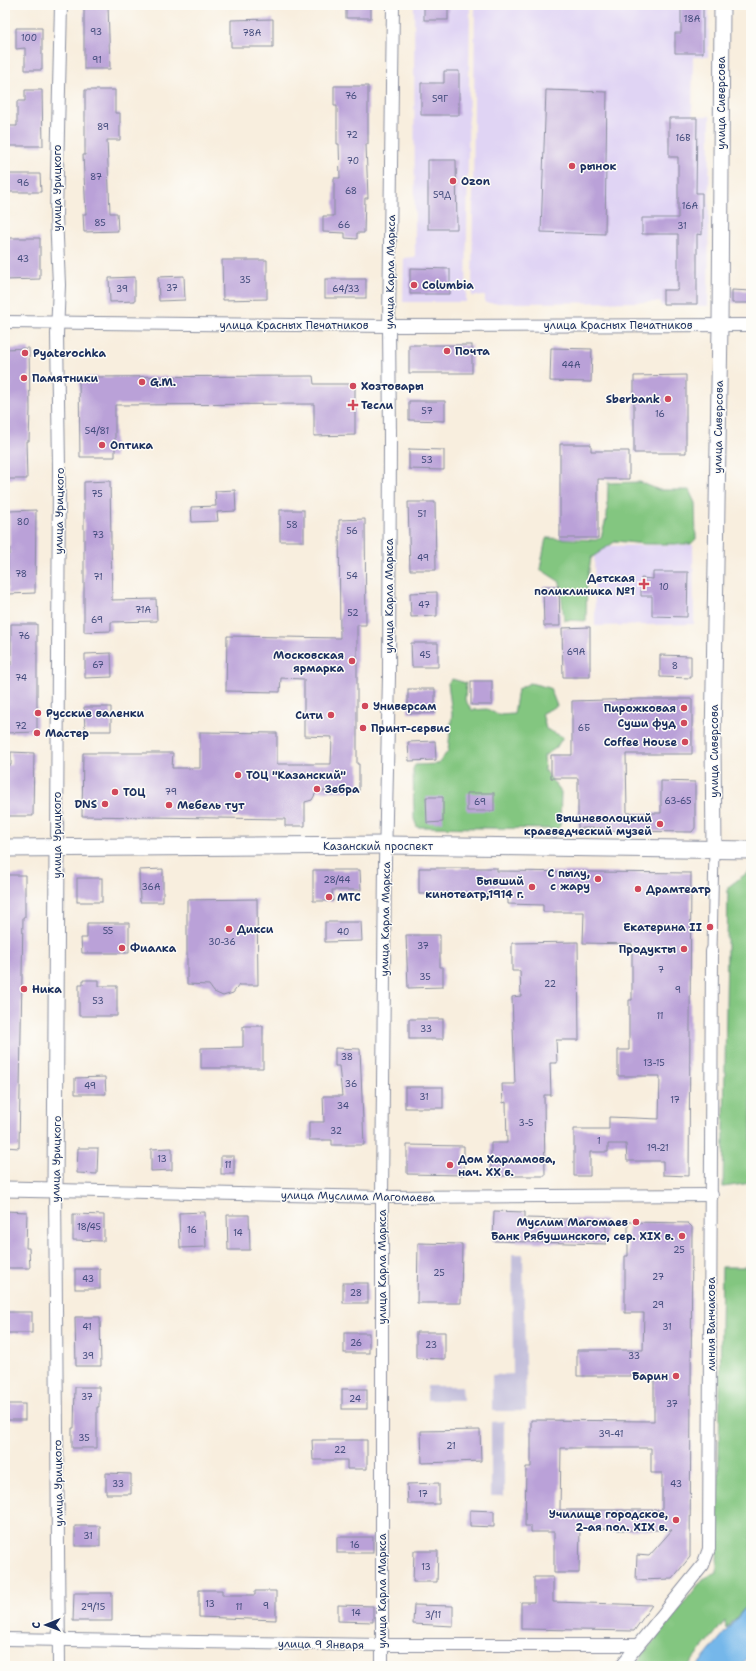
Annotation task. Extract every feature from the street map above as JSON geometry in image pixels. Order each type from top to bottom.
[{"type":"main road","name":"Казанский проспект","points":[[5,848],[386,845],[751,850]]},
{"type":"street","name":"улица Урицкого","points":[[59,1666],[55,1190],[59,467],[57,334],[59,285],[56,215],[61,5]]},
{"type":"street","name":"улица Карла Маркса","points":[[382,1666],[382,1197],[389,660],[389,326],[394,5]]},
{"type":"street","name":"улица Сиверсова","points":[[714,849],[713,743],[720,326],[722,5]]},
{"type":"street","name":"улица Красных Печатников","points":[[5,322],[389,326],[516,324],[751,325]]},
{"type":"street","points":[[712,951],[714,849]]},
{"type":"street","name":"линия Ванчакова","points":[[621,1666],[703,1565],[709,1549],[712,1195],[712,951]]},
{"type":"street","name":"улица Муслима Магомаева","points":[[5,1189],[382,1197],[712,1195]]},
{"type":"street","name":"улица 9 Января","points":[[5,1639],[382,1645],[638,1645]]},
{"type":"shaded area","points":[[414,5],[470,5],[466,302],[403,302],[404,258],[415,257]]},
{"type":"shaded area","name":"рынок","points":[[475,5],[709,5],[708,57],[693,57],[692,109],[693,116],[710,116],[708,306],[661,306],[661,302],[485,303],[485,296],[472,296]]},
{"type":"shaded area","name":"Детская поликлиника №1","points":[[693,545],[694,624],[595,626],[594,546]]},
{"type":"shaded area","points":[[512,1254],[523,1254],[526,1411],[492,1411],[492,1375],[513,1374]]},
{"type":"shaded area","points":[[427,1386],[462,1386],[463,1400],[427,1400]]},
{"type":"shaded area","points":[[504,1421],[504,1496],[491,1496],[491,1422]]},
{"type":"green space","points":[[640,482],[659,490],[689,490],[695,503],[696,539],[691,544],[645,544],[616,541],[591,558],[587,582],[586,621],[564,620],[560,582],[540,569],[546,538],[596,540],[601,537],[607,516],[608,483]]},
{"type":"green space","points":[[452,679],[466,683],[465,700],[472,710],[487,709],[499,715],[514,714],[518,689],[530,683],[550,688],[557,706],[542,713],[546,729],[563,737],[556,748],[544,756],[545,771],[561,792],[560,826],[557,829],[417,827],[414,819],[413,769],[415,765],[438,764],[448,751],[452,714],[448,683]]},
{"type":"green space","points":[[751,870],[751,1183],[723,1187],[728,887]]},
{"type":"green space","points":[[722,1267],[751,1267],[751,1601],[726,1629],[725,1621],[688,1666],[634,1666],[703,1579],[717,1572]]},
{"type":"water","points":[[751,1601],[751,1654],[741,1666],[697,1666]]},
{"type":"building","points":[[84,5],[108,5],[110,69],[84,69]]},
{"type":"building","points":[[346,5],[371,5],[371,18],[346,18]]},
{"type":"building","points":[[424,5],[448,5],[448,20],[424,20]]},
{"type":"building","points":[[681,5],[703,5],[703,53],[675,53],[675,33],[681,33]]},
{"type":"building","points":[[273,19],[273,47],[231,47],[231,20]]},
{"type":"building","points":[[16,28],[42,28],[42,70],[25,70],[25,48],[16,49]]},
{"type":"building","points":[[444,71],[459,71],[459,115],[421,115],[421,83],[444,83]]},
{"type":"building","points":[[334,86],[368,86],[368,144],[366,144],[368,198],[365,198],[364,233],[357,233],[357,239],[345,238],[345,233],[323,232],[323,216],[334,216],[334,178],[340,178],[339,144],[337,144],[337,106],[334,106]]},
{"type":"building","points":[[25,90],[42,90],[43,146],[5,146],[5,126],[17,126],[17,101],[25,101]]},
{"type":"building","points":[[85,90],[115,90],[115,113],[120,113],[120,140],[107,140],[110,213],[117,213],[118,231],[84,232],[83,214],[86,214],[83,155],[85,155]]},
{"type":"building","points":[[546,90],[607,92],[605,234],[541,232]]},
{"type":"building","points":[[669,118],[697,118],[696,193],[702,193],[702,235],[697,234],[697,304],[663,304],[663,290],[678,290],[678,234],[642,234],[642,218],[678,218],[678,157],[669,157]]},
{"type":"building","points":[[428,160],[456,160],[457,229],[428,229]]},
{"type":"building","points":[[6,174],[40,174],[41,192],[6,192]]},
{"type":"building","points":[[5,238],[40,238],[40,279],[5,280]]},
{"type":"building","points":[[222,260],[267,260],[267,299],[223,300]]},
{"type":"building","points":[[410,268],[450,269],[450,294],[410,294]]},
{"type":"building","points":[[184,276],[185,300],[159,301],[158,277]]},
{"type":"building","points":[[135,277],[135,301],[110,302],[109,278]]},
{"type":"building","points":[[325,279],[366,279],[366,298],[325,298]]},
{"type":"building","points":[[732,290],[751,291],[751,303],[732,303]]},
{"type":"building","points":[[409,345],[472,345],[472,373],[409,373]]},
{"type":"building","points":[[29,348],[30,410],[29,441],[26,441],[27,479],[5,479],[5,349]]},
{"type":"building","points":[[551,348],[592,349],[591,382],[550,381]]},
{"type":"building","points":[[686,375],[686,453],[634,453],[634,376]]},
{"type":"building","points":[[313,376],[314,384],[355,384],[355,435],[314,436],[314,404],[115,405],[115,457],[80,457],[79,377]]},
{"type":"building","points":[[409,401],[445,401],[445,421],[409,420]]},
{"type":"building","points":[[560,444],[591,444],[591,451],[629,451],[629,479],[598,479],[598,538],[560,538]]},
{"type":"building","points":[[409,449],[444,450],[444,470],[409,469]]},
{"type":"building","points":[[110,481],[112,600],[156,599],[157,621],[111,622],[111,631],[84,632],[84,482]]},
{"type":"building","points":[[235,490],[236,511],[217,512],[218,521],[192,522],[191,507],[216,506],[215,491]]},
{"type":"building","points":[[408,502],[435,502],[436,570],[410,570]]},
{"type":"building","points":[[36,510],[35,593],[8,594],[8,554],[10,554],[9,511]]},
{"type":"building","points":[[280,510],[304,510],[304,541],[280,541]]},
{"type":"building","points":[[365,519],[366,625],[357,625],[357,764],[359,764],[359,791],[317,791],[312,800],[305,802],[305,826],[285,826],[285,819],[82,816],[83,753],[173,753],[172,768],[200,768],[200,732],[277,733],[277,764],[331,764],[332,737],[304,736],[304,679],[281,678],[280,692],[226,691],[227,636],[340,638],[339,520]]},
{"type":"building","points":[[653,572],[688,572],[687,617],[652,616],[652,596],[641,596],[641,578],[653,579]]},
{"type":"building","points":[[543,586],[559,586],[560,626],[544,626]]},
{"type":"building","points":[[437,592],[437,616],[411,617],[410,593]]},
{"type":"building","points":[[11,624],[37,624],[37,732],[5,733],[5,665],[11,665]]},
{"type":"building","points":[[590,627],[590,677],[563,677],[562,628]]},
{"type":"building","points":[[411,643],[438,643],[438,667],[412,667]]},
{"type":"building","points":[[111,653],[112,677],[85,678],[85,654]]},
{"type":"building","points":[[660,655],[691,656],[691,678],[660,677]]},
{"type":"building","points":[[471,681],[492,681],[492,705],[471,705]]},
{"type":"building","points":[[408,689],[435,689],[435,713],[408,713]]},
{"type":"building","points":[[692,699],[692,754],[626,754],[627,813],[661,813],[661,781],[695,782],[695,828],[692,832],[603,831],[603,828],[578,828],[578,778],[551,778],[551,755],[572,755],[572,701]]},
{"type":"building","points":[[84,707],[111,707],[111,731],[85,731]]},
{"type":"building","points":[[435,741],[436,760],[409,761],[408,742]]},
{"type":"building","points":[[11,752],[34,753],[33,816],[5,816],[5,765],[11,765]]},
{"type":"building","points":[[467,793],[494,793],[494,811],[467,811]]},
{"type":"building","points":[[426,797],[443,797],[443,822],[427,823]]},
{"type":"building","points":[[419,868],[497,868],[497,871],[691,873],[689,1176],[663,1175],[663,1161],[627,1161],[626,1144],[608,1144],[608,1152],[590,1152],[590,1176],[574,1176],[574,1129],[609,1129],[609,1117],[659,1119],[660,1076],[618,1076],[618,1050],[629,1050],[629,1000],[632,1000],[632,944],[583,943],[584,912],[543,912],[543,905],[508,904],[508,894],[419,894]]},
{"type":"building","points":[[163,869],[163,902],[140,902],[139,870]]},
{"type":"building","points":[[313,870],[360,870],[361,890],[332,890],[333,901],[313,901]]},
{"type":"building","points":[[5,875],[25,875],[19,1148],[5,1147]]},
{"type":"building","points":[[77,878],[102,878],[102,902],[77,902]]},
{"type":"building","points":[[257,899],[258,985],[239,985],[233,993],[223,996],[214,992],[209,985],[187,984],[187,900]]},
{"type":"building","points":[[325,922],[361,922],[362,941],[325,942]]},
{"type":"building","points":[[87,923],[129,923],[129,953],[82,953],[81,938],[87,938]]},
{"type":"building","points":[[406,935],[440,935],[440,967],[443,967],[443,987],[408,988]]},
{"type":"building","points":[[578,942],[579,1040],[556,1040],[557,1063],[550,1063],[551,1095],[544,1095],[545,1176],[491,1176],[491,1143],[507,1143],[506,1102],[503,1103],[502,1084],[515,1084],[512,997],[521,996],[520,971],[512,971],[512,943]]},
{"type":"building","points":[[83,980],[99,980],[99,986],[117,986],[117,1016],[79,1016],[79,985],[83,985]]},
{"type":"building","points":[[409,1019],[443,1019],[443,1039],[409,1039]]},
{"type":"building","points":[[243,1026],[263,1026],[263,1068],[201,1068],[201,1048],[243,1047]]},
{"type":"building","points":[[335,1048],[360,1049],[364,1145],[332,1145],[332,1140],[309,1140],[309,1122],[324,1122],[323,1096],[342,1096],[339,1066],[335,1066]]},
{"type":"building","points":[[105,1077],[106,1094],[75,1094],[75,1078]]},
{"type":"building","points":[[405,1087],[443,1087],[443,1108],[405,1108]]},
{"type":"building","points":[[407,1145],[464,1146],[464,1175],[407,1174]]},
{"type":"building","points":[[78,1148],[98,1148],[97,1174],[77,1173]]},
{"type":"building","points":[[172,1148],[172,1170],[151,1171],[151,1149]]},
{"type":"building","points":[[221,1156],[234,1156],[234,1174],[221,1174]]},
{"type":"building","points":[[5,1211],[27,1212],[26,1248],[29,1248],[30,1268],[5,1268]]},
{"type":"building","points":[[494,1211],[525,1212],[525,1218],[606,1220],[606,1244],[493,1241]]},
{"type":"building","points":[[205,1212],[206,1247],[180,1248],[179,1213]]},
{"type":"building","points":[[73,1214],[104,1215],[104,1241],[73,1240]]},
{"type":"building","points":[[227,1215],[249,1215],[250,1250],[228,1250]]},
{"type":"building","points":[[628,1222],[688,1223],[692,1227],[690,1557],[672,1579],[636,1580],[637,1555],[649,1556],[672,1530],[580,1528],[579,1573],[554,1573],[554,1532],[531,1532],[531,1526],[525,1526],[526,1467],[531,1467],[531,1420],[654,1421],[654,1376],[577,1376],[577,1350],[643,1350],[644,1313],[625,1313],[625,1256],[628,1256]],"holes":[[[561,1448],[651,1448],[651,1473],[662,1473],[662,1510],[560,1510]]]},
{"type":"building","points":[[418,1243],[462,1244],[461,1303],[417,1303]]},
{"type":"building","points":[[75,1269],[100,1269],[100,1289],[75,1289]]},
{"type":"building","points":[[343,1283],[368,1283],[368,1303],[343,1303]]},
{"type":"building","points":[[5,1312],[32,1312],[32,1333],[5,1333]]},
{"type":"building","points":[[75,1317],[100,1317],[101,1366],[76,1366]]},
{"type":"building","points":[[416,1332],[445,1332],[445,1359],[416,1358]]},
{"type":"building","points":[[344,1333],[369,1333],[369,1353],[344,1353]]},
{"type":"building","points":[[75,1387],[99,1387],[99,1407],[97,1407],[97,1448],[72,1448]]},
{"type":"building","points":[[342,1389],[367,1389],[367,1409],[342,1409]]},
{"type":"building","points":[[5,1404],[25,1404],[25,1420],[5,1420]]},
{"type":"building","points":[[480,1430],[481,1461],[422,1463],[421,1431]]},
{"type":"building","points":[[312,1440],[367,1440],[367,1469],[347,1469],[347,1460],[313,1460]]},
{"type":"building","points":[[106,1473],[131,1474],[131,1494],[106,1494]]},
{"type":"building","points":[[439,1483],[439,1504],[408,1504],[407,1484]]},
{"type":"building","points":[[470,1510],[494,1511],[494,1527],[470,1526]]},
{"type":"building","points":[[75,1526],[100,1526],[100,1546],[75,1546]]},
{"type":"building","points":[[337,1537],[373,1537],[373,1553],[337,1553]]},
{"type":"building","points":[[414,1551],[438,1551],[437,1582],[413,1582]]},
{"type":"building","points":[[534,1577],[553,1577],[553,1602],[652,1605],[634,1631],[521,1629],[521,1602],[534,1602]]},
{"type":"building","points":[[199,1590],[222,1590],[222,1595],[255,1595],[255,1591],[276,1591],[276,1620],[199,1617]]},
{"type":"building","points":[[74,1593],[112,1593],[112,1621],[73,1621]]},
{"type":"building","points":[[338,1605],[373,1606],[373,1622],[338,1621]]},
{"type":"building","points":[[414,1605],[453,1606],[453,1626],[413,1624]]},
{"type":"place","name":"рынок","points":[[572,166]]},
{"type":"place","name":"Ozon","points":[[453,181]]},
{"type":"place","name":"Columbia","points":[[414,285]]},
{"type":"place","name":"Почта","points":[[447,351]]},
{"type":"place","name":"Pyaterochka","points":[[25,353]]},
{"type":"place","name":"Памятники","points":[[24,378]]},
{"type":"place","name":"G.M.","points":[[142,382]]},
{"type":"place","name":"Хозтовары","points":[[353,386]]},
{"type":"place","name":"Sberbank","points":[[668,399]]},
{"type":"place","name":"Тесли","points":[[353,405]]},
{"type":"place","name":"Оптика","points":[[102,445]]},
{"type":"place","name":"Детская поликлиника №1","points":[[644,584]]},
{"type":"place","name":"Московская ярмарка","points":[[352,661]]},
{"type":"place","name":"Универсам","points":[[365,706]]},
{"type":"place","name":"Пирожковая","points":[[684,708]]},
{"type":"place","name":"Русские валенки","points":[[38,713]]},
{"type":"place","name":"Сити","points":[[331,715]]},
{"type":"place","name":"Суши фуд","points":[[684,723]]},
{"type":"place","name":"Принт-сервис","points":[[363,728]]},
{"type":"place","name":"Мастер","points":[[37,733]]},
{"type":"place","name":"Coffee House","points":[[685,742]]},
{"type":"place","name":"ТОЦ \"Казанский\"","points":[[238,775]]},
{"type":"place","name":"Зебра","points":[[317,789]]},
{"type":"place","name":"ТОЦ","points":[[115,792]]},
{"type":"place","name":"DNS","points":[[105,804]]},
{"type":"place","name":"Мебель тут","points":[[169,805]]},
{"type":"place","name":"Вышневолоцкий краеведческий музей","points":[[660,824]]},
{"type":"place","name":"С пылу, с жару","points":[[598,879]]},
{"type":"place","name":"Бывший кинотеатр,1914 г.","points":[[532,887]]},
{"type":"place","name":"Драмтеатр","points":[[638,889]]},
{"type":"place","name":"МТС","points":[[329,897]]},
{"type":"place","name":"Екатерина II","points":[[710,927]]},
{"type":"place","name":"Дикси","points":[[229,929]]},
{"type":"place","name":"Фиалка","points":[[122,948]]},
{"type":"place","name":"Продукты","points":[[684,949]]},
{"type":"place","name":"Ника","points":[[24,989]]},
{"type":"place","name":"Дом Харламова, нач. XX в.","points":[[450,1165]]},
{"type":"place","name":"Муслим Магомаев","points":[[636,1222]]},
{"type":"place","name":"Банк Рябушинского, сер. XIX в.","points":[[682,1236]]},
{"type":"place","name":"Барин","points":[[676,1376]]},
{"type":"place","name":"Училище городское, 2-ая пол. XIX в.","points":[[676,1520]]}]
